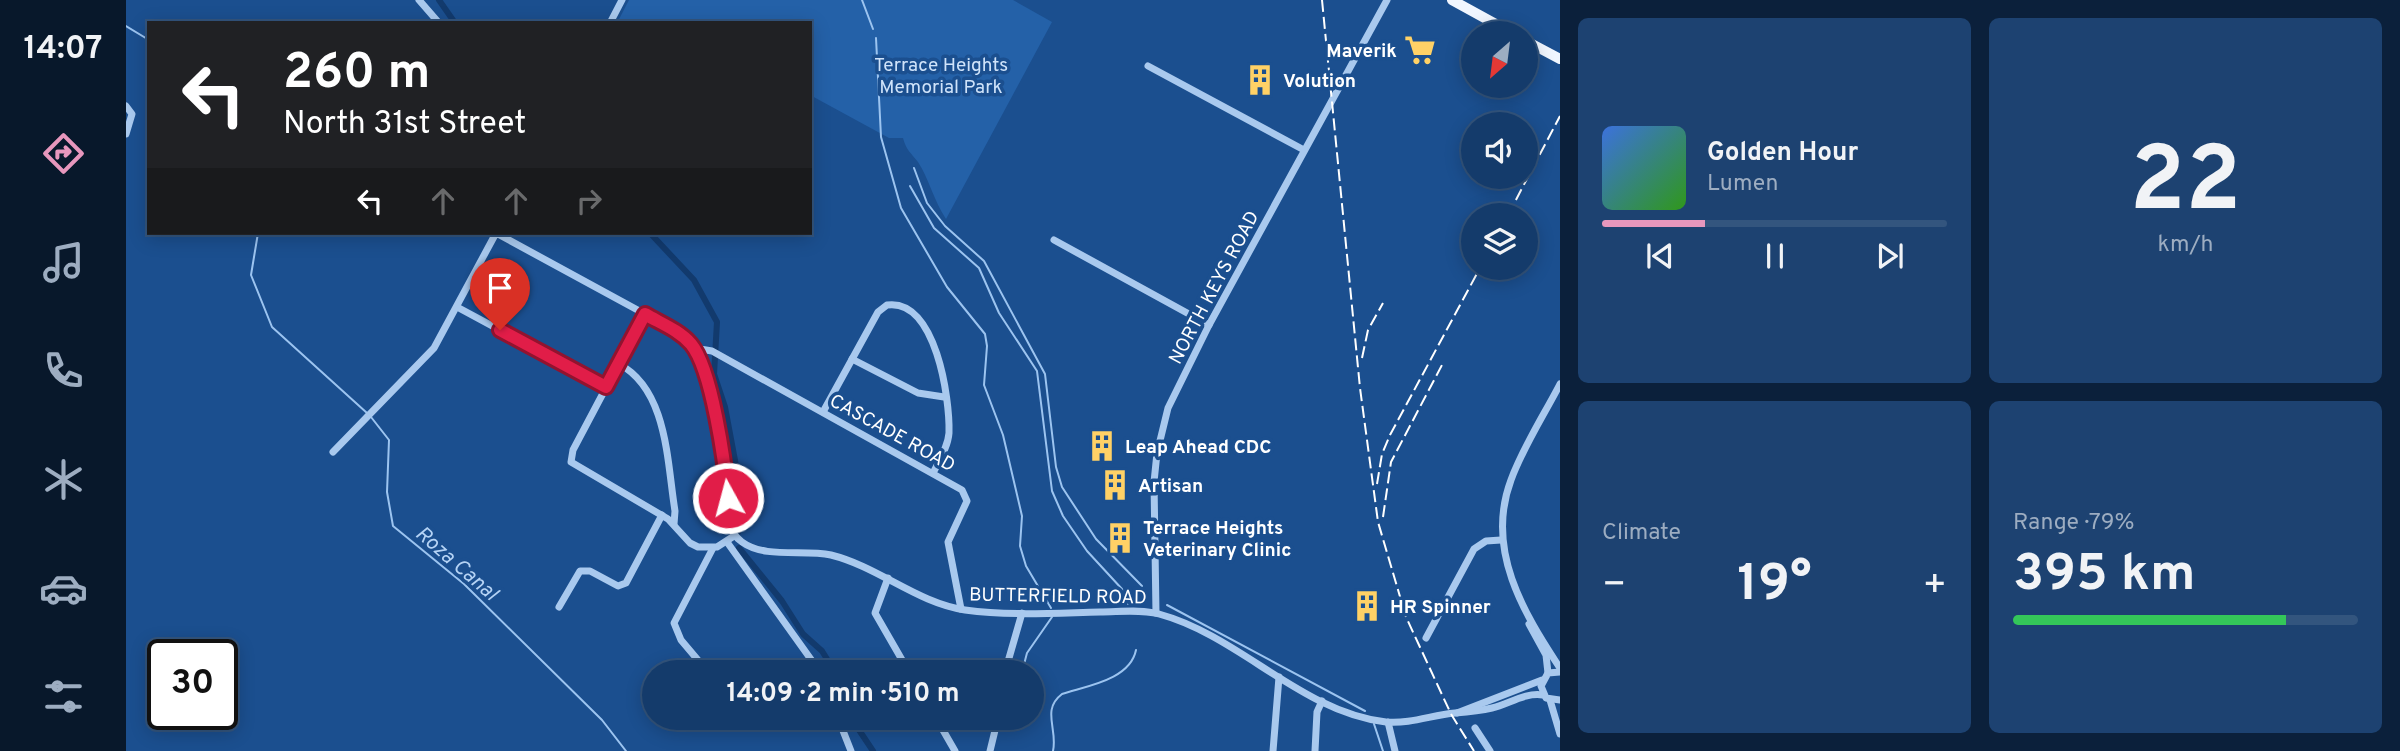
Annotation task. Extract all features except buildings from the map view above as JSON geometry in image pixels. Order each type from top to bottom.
[{"type":"main road","points":[[1452,0],[1490,21]]},
{"type":"main road","points":[[1538,48],[1560,60]]},
{"type":"street","points":[[419,0],[437,21]]},
{"type":"street","points":[[611,21],[622,0]]},
{"type":"street","name":"NORTH KEYS ROAD","points":[[1156,613],[1154,482],[1159,442],[1175,391],[1387,0]]},
{"type":"street","points":[[1148,66],[1304,150]]},
{"type":"street","points":[[126,106],[132,114],[126,134]]},
{"type":"street","points":[[333,452],[433,348],[495,235],[645,314],[678,332],[694,348],[714,414],[726,475],[729,522],[734,536],[727,542],[713,548],[690,543],[674,524],[662,515],[577,467],[570,459],[645,314]]},
{"type":"street","points":[[1054,240],[1209,325]]},
{"type":"street","points":[[823,412],[878,312],[887,305],[901,306],[929,333],[939,354],[949,435],[933,472]]},
{"type":"street","points":[[457,307],[606,387]]},
{"type":"street","name":"CASCADE ROAD","points":[[694,348],[712,351],[959,487],[967,497],[948,542],[961,609]]},
{"type":"street","points":[[852,359],[918,393],[944,397]]},
{"type":"street","points":[[619,364],[639,380],[657,413],[675,511],[674,524]]},
{"type":"street","points":[[1530,620],[1546,655],[1548,673],[1560,670],[1530,620],[1510,578],[1501,540],[1503,508],[1511,480],[1560,384]]},
{"type":"street","points":[[559,607],[580,571],[590,571],[618,586],[626,583],[662,515]]},
{"type":"street","name":"BUTTERFIELD ROAD","points":[[734,536],[745,545],[760,550],[803,551],[842,558],[933,600],[961,609],[1022,613],[1156,613],[1193,628],[1322,701],[1354,715],[1388,722],[1422,721],[1457,713],[1542,680],[1548,673]]},
{"type":"street","points":[[1426,638],[1474,548],[1486,541],[1501,540]]},
{"type":"street","points":[[727,542],[811,660]]},
{"type":"street","points":[[698,660],[681,640],[674,623],[713,548]]},
{"type":"street","points":[[888,579],[875,612],[902,660]]},
{"type":"street","points":[[1008,660],[1022,613]]},
{"type":"street","points":[[1273,751],[1279,677]]},
{"type":"street","points":[[1542,680],[1560,734]]},
{"type":"street","name":"BUTTERFIELD ROAD","points":[[1457,713],[1462,715],[1491,708],[1532,694],[1560,701]]},
{"type":"street","points":[[1315,751],[1317,712],[1322,701]]},
{"type":"street","points":[[1388,722],[1395,751]]},
{"type":"street","points":[[1475,728],[1490,751]]},
{"type":"street","points":[[843,730],[851,751]]},
{"type":"street","points":[[943,730],[956,751]]},
{"type":"street","points":[[990,751],[995,730]]},
{"type":"green space","name":"Terrace Heights Memorial Park","points":[[629,0],[1013,0],[1052,22],[946,219],[922,169],[903,138],[889,138],[812,96],[812,21],[618,21]]},
{"type":"waterway","points":[[439,0],[454,21]]},
{"type":"waterway","points":[[862,0],[873,29]]},
{"type":"waterway","name":"Roza Canal","points":[[126,26],[147,39]]},
{"type":"waterway","points":[[876,38],[881,137],[901,208],[947,287],[985,334],[987,346],[984,385],[1003,435],[1022,516],[1020,546],[1026,566],[1051,608]]},
{"type":"waterway","points":[[914,168],[927,203],[945,226],[984,261],[1045,374],[1056,467],[1062,487],[1096,539],[1142,586]]},
{"type":"waterway","points":[[910,186],[934,228],[979,268],[999,313],[1037,371],[1052,491],[1063,516],[1087,551],[1122,589],[1128,604]]},
{"type":"waterway","name":"Roza Canal","points":[[258,235],[251,275],[272,327],[367,413]]},
{"type":"waterway","points":[[652,235],[694,280],[717,322],[714,374],[725,407],[737,471],[738,532]]},
{"type":"waterway","name":"Roza Canal","points":[[371,417],[389,440],[387,492],[393,526],[464,584],[602,720],[626,751]]},
{"type":"waterway","points":[[739,548],[782,601],[803,634],[822,651],[828,660]]},
{"type":"waterway","points":[[1167,605],[1365,711]]},
{"type":"waterway","points":[[1025,660],[1027,653],[1052,617]]},
{"type":"waterway","points":[[1053,751],[1051,713],[1056,700],[1062,694],[1116,675],[1132,660],[1136,650]]},
{"type":"waterway","points":[[1374,724],[1383,751]]},
{"type":"waterway","points":[[859,730],[873,751]]},
{"type":"railway","points":[[1322,0],[1360,388],[1378,522],[1406,617],[1451,714],[1474,751]]},
{"type":"railway","points":[[1514,203],[1560,116]]},
{"type":"railway","points":[[1377,484],[1382,454],[1390,435],[1474,280]]},
{"type":"railway","points":[[1362,358],[1368,330],[1383,303]]},
{"type":"railway","points":[[1383,517],[1391,462],[1442,365]]},
{"type":"place","name":"Maverik","points":[[1420,50]]},
{"type":"place","name":"Volution","points":[[1260,80]]},
{"type":"place","name":"Leap Ahead CDC","points":[[1102,446]]},
{"type":"place","name":"Artisan","points":[[1115,485]]},
{"type":"place","name":"Terrace Heights Veterinary Clinic","points":[[1120,538]]},
{"type":"place","name":"HR Spinner","points":[[1367,606]]},
{"type":"route","points":[[500,330],[606,387],[645,314],[678,332],[694,348],[702,369],[714,414],[728,498]]}]
